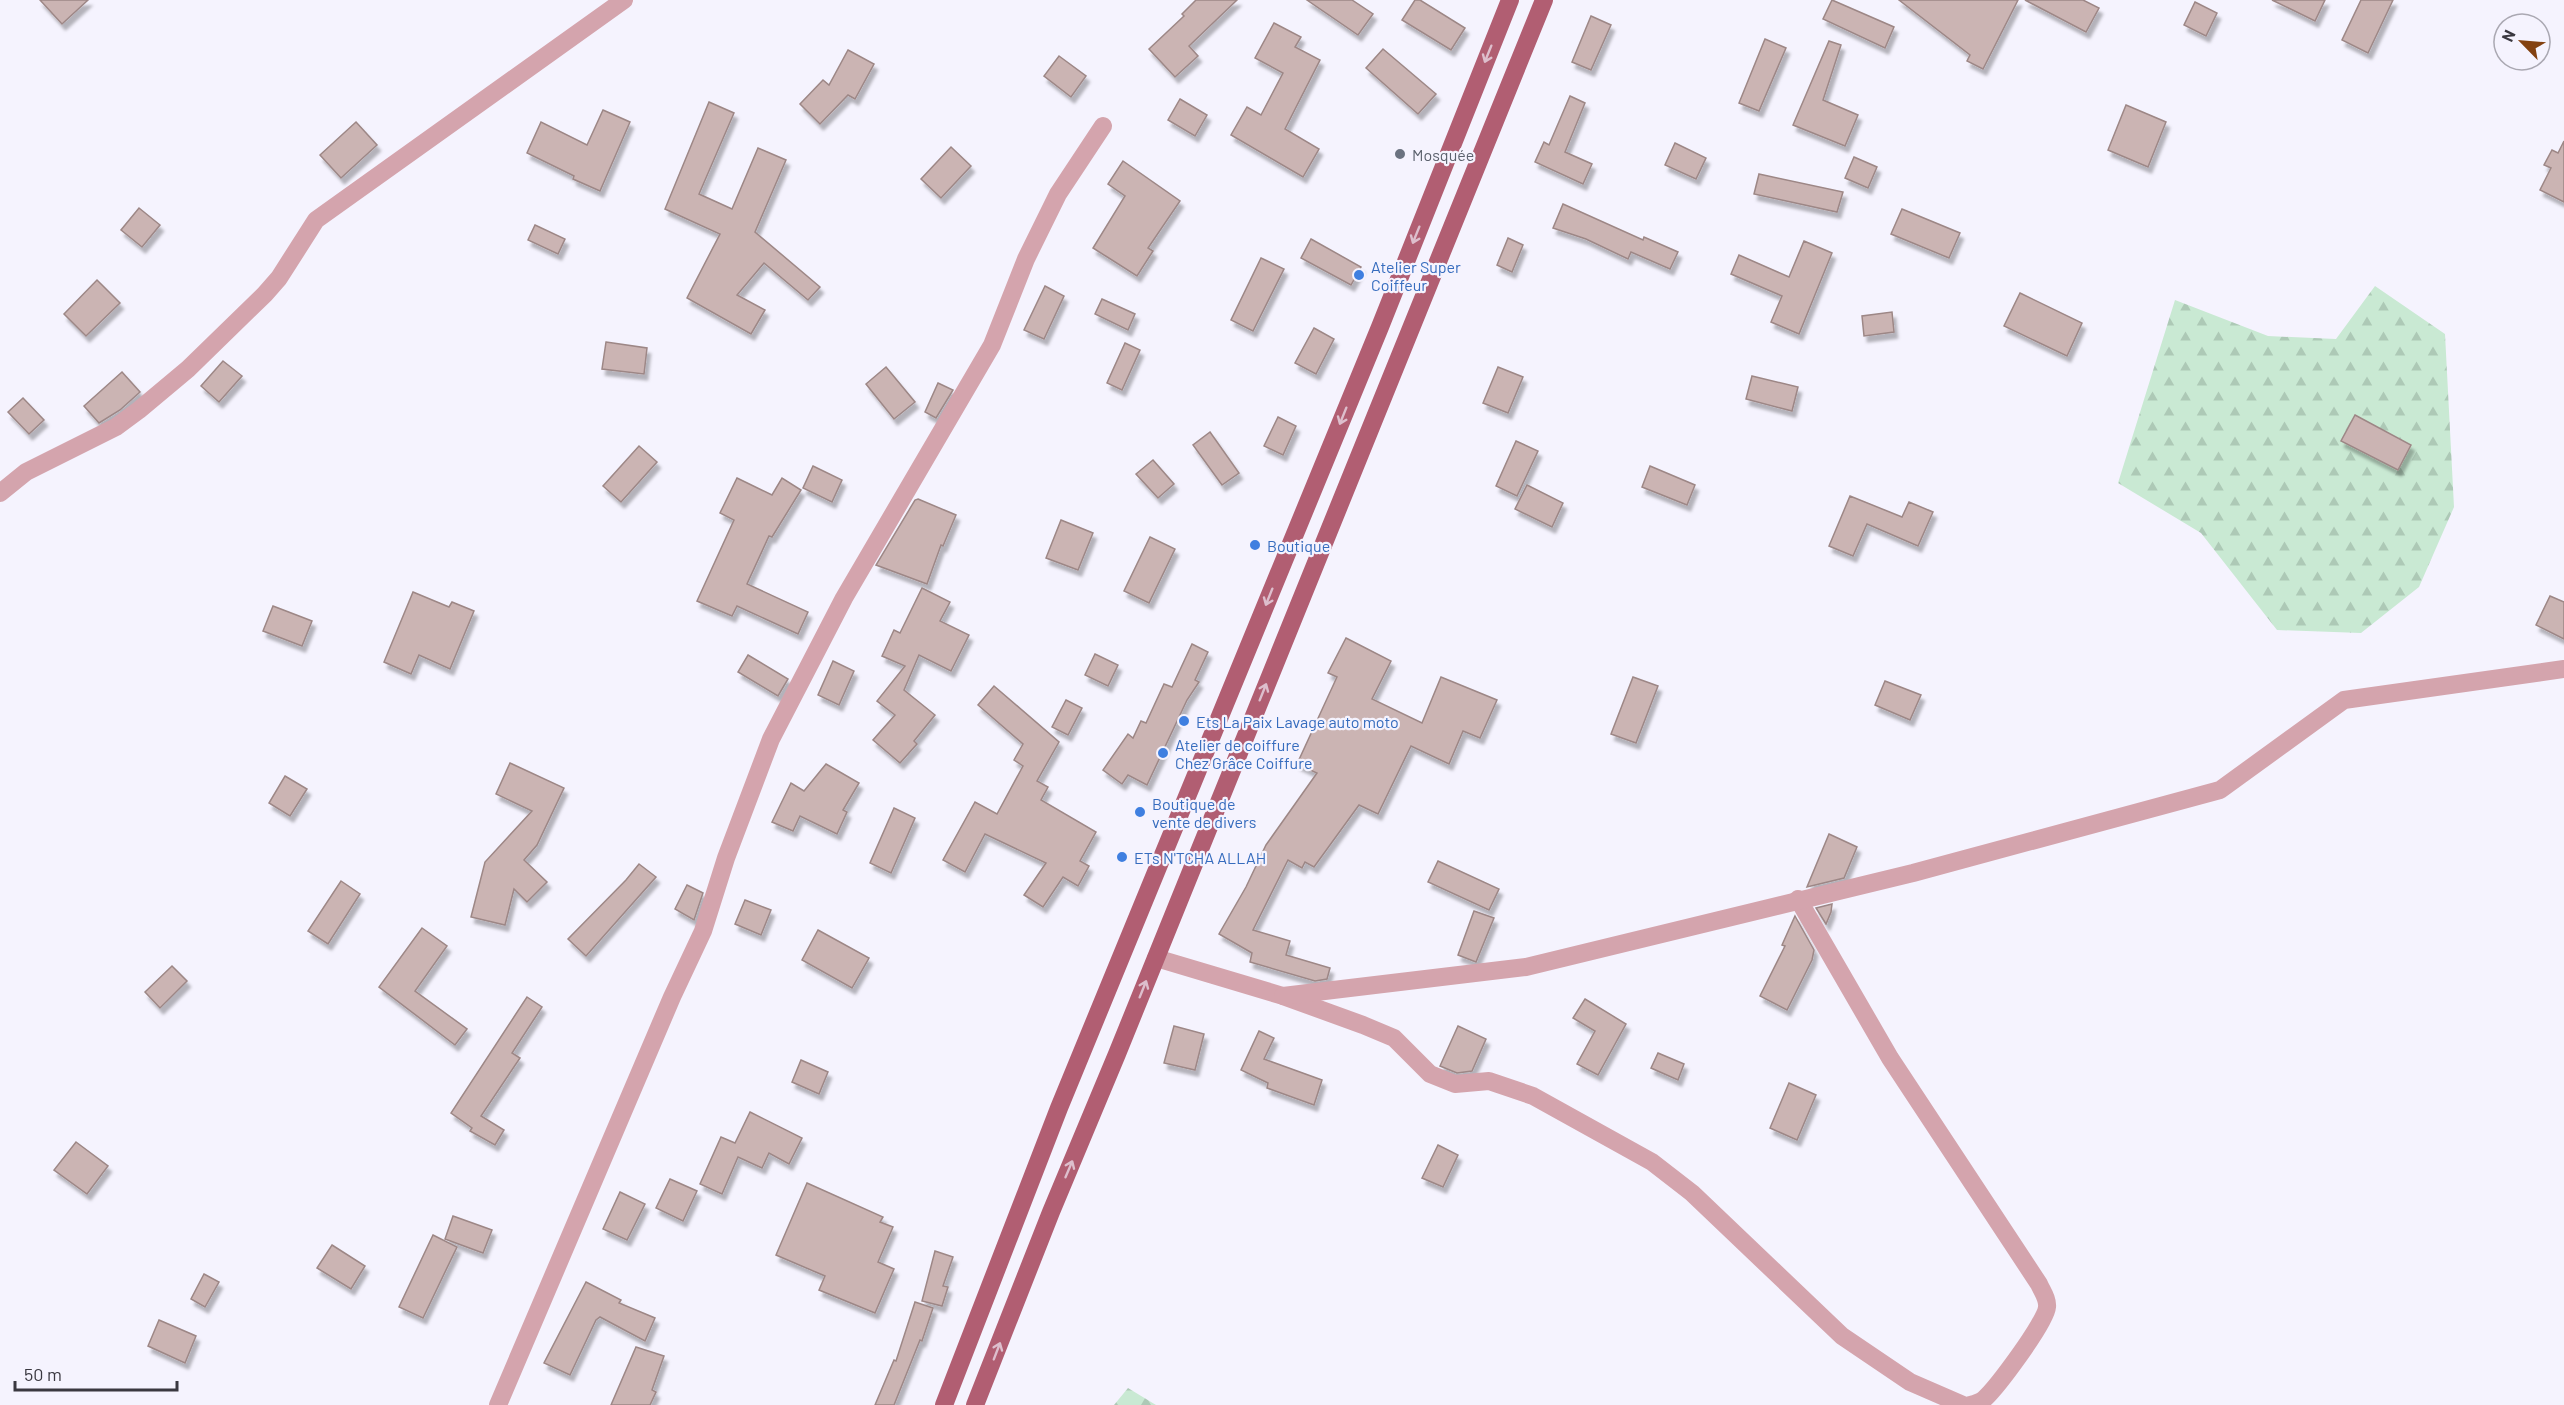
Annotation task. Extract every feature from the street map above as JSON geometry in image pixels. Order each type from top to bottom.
[{"type":"main road","points":[[944,1405],[1059,1108],[1380,327],[1510,0]]},
{"type":"main road","points":[[975,1405],[1051,1212],[1544,0]]},
{"type":"street","points":[[0,493],[26,471],[116,427],[139,410],[188,369],[266,294],[279,278],[316,220],[624,0]]},
{"type":"street","points":[[498,1405],[672,997],[703,931],[726,858],[771,739],[844,597],[992,345],[1026,259],[1058,194],[1103,126]]},
{"type":"street","points":[[1283,996],[1526,967],[1798,899],[1913,873],[2220,790],[2344,700],[2564,669]]},
{"type":"street","points":[[1798,899],[1890,1058],[2039,1284],[2047,1301],[2047,1309],[2033,1334],[1999,1383],[1981,1402],[1970,1405]]},
{"type":"street","points":[[1156,958],[1283,996],[1394,1038],[1430,1074],[1455,1084],[1489,1081],[1533,1096],[1652,1162],[1692,1193],[1842,1336],[1910,1382],[1963,1405]]},
{"type":"green space","points":[[2375,286],[2445,334],[2454,507],[2419,587],[2361,633],[2277,630],[2201,533],[2118,483],[2175,300],[2268,336],[2336,339]]},
{"type":"green space","points":[[1128,1388],[1156,1405],[1114,1405]]},
{"type":"building","points":[[40,0],[88,0],[62,24]]},
{"type":"building","points":[[1196,0],[1237,0],[1189,46],[1198,56],[1175,77],[1149,49],[1184,16],[1182,14]]},
{"type":"building","points":[[1307,0],[1352,0],[1373,14],[1358,35]]},
{"type":"building","points":[[1415,0],[1420,0],[1465,28],[1451,50],[1402,20]]},
{"type":"building","points":[[1832,0],[1894,27],[1885,48],[1823,19]]},
{"type":"building","points":[[1899,0],[2018,0],[1983,69],[1967,61],[1970,55]]},
{"type":"building","points":[[2025,0],[2083,0],[2099,8],[2086,32]]},
{"type":"building","points":[[2272,0],[2325,0],[2315,21]]},
{"type":"building","points":[[2361,0],[2393,0],[2368,53],[2342,40]]},
{"type":"building","points":[[2195,2],[2217,13],[2206,36],[2184,25]]},
{"type":"building","points":[[1591,16],[1611,25],[1591,70],[1572,62]]},
{"type":"building","points":[[1274,23],[1301,37],[1295,47],[1320,60],[1285,129],[1319,149],[1303,177],[1231,135],[1247,107],[1261,115],[1283,73],[1255,58]]},
{"type":"building","points":[[1765,39],[1786,48],[1759,111],[1739,103]]},
{"type":"building","points":[[1829,41],[1841,45],[1823,100],[1858,115],[1845,146],[1793,125]]},
{"type":"building","points":[[1383,49],[1436,94],[1418,114],[1366,68]]},
{"type":"building","points":[[848,50],[874,64],[855,99],[848,95],[820,124],[800,104],[823,80],[829,85]]},
{"type":"building","points":[[1059,56],[1086,76],[1071,97],[1044,76]]},
{"type":"building","points":[[1570,96],[1585,103],[1565,152],[1592,164],[1583,184],[1535,162],[1544,142],[1549,145]]},
{"type":"building","points":[[1180,99],[1207,115],[1195,136],[1168,120]]},
{"type":"building","points":[[709,102],[734,113],[699,194],[732,209],[758,148],[786,160],[755,232],[820,287],[808,300],[764,263],[737,295],[765,310],[751,334],[687,298],[720,234],[665,209]]},
{"type":"building","points":[[2126,105],[2166,122],[2148,167],[2108,150]]},
{"type":"building","points":[[603,110],[630,122],[600,191],[573,179],[574,176],[527,153],[541,122],[587,145]]},
{"type":"building","points":[[356,122],[377,145],[341,178],[320,155]]},
{"type":"building","points":[[2564,141],[2564,202],[2540,190],[2551,168],[2544,165],[2552,150],[2558,153]]},
{"type":"building","points":[[1675,143],[1706,158],[1696,179],[1665,165]]},
{"type":"building","points":[[951,147],[971,166],[941,198],[921,179]]},
{"type":"building","points":[[1854,157],[1877,167],[1868,188],[1845,178]]},
{"type":"building","points":[[1123,161],[1180,201],[1148,248],[1153,251],[1137,276],[1093,248],[1125,196],[1108,184]]},
{"type":"building","points":[[1759,174],[1843,192],[1837,212],[1754,194]]},
{"type":"building","points":[[1563,204],[1643,240],[1644,237],[1678,252],[1670,269],[1631,252],[1628,259],[1586,239],[1553,228]]},
{"type":"building","points":[[139,208],[160,225],[142,247],[121,230]]},
{"type":"building","points":[[1902,209],[1960,233],[1949,258],[1891,234]]},
{"type":"building","points":[[535,225],[565,239],[558,254],[528,240]]},
{"type":"building","points":[[1508,238],[1523,245],[1512,272],[1497,265]]},
{"type":"building","points":[[1311,239],[1361,267],[1351,285],[1301,258]]},
{"type":"building","points":[[1804,241],[1832,253],[1799,334],[1771,322],[1782,296],[1731,274],[1739,255],[1789,277]]},
{"type":"building","points":[[1261,258],[1284,269],[1253,331],[1231,320]]},
{"type":"building","points":[[97,280],[120,303],[86,336],[64,314]]},
{"type":"building","points":[[1045,286],[1064,296],[1044,339],[1024,330]]},
{"type":"building","points":[[2020,293],[2082,323],[2067,356],[2004,326]]},
{"type":"building","points":[[1102,299],[1135,314],[1128,330],[1095,314]]},
{"type":"building","points":[[1892,312],[1894,332],[1864,336],[1862,316]]},
{"type":"building","points":[[1314,328],[1334,339],[1316,374],[1295,363]]},
{"type":"building","points":[[606,342],[647,348],[644,374],[602,369]]},
{"type":"building","points":[[1125,343],[1140,350],[1122,390],[1107,383]]},
{"type":"building","points":[[223,361],[242,376],[219,402],[201,386]]},
{"type":"building","points":[[886,367],[915,402],[894,419],[866,384]]},
{"type":"building","points":[[1498,367],[1523,377],[1508,413],[1483,403]]},
{"type":"building","points":[[122,372],[140,392],[120,410],[99,423],[84,406]]},
{"type":"building","points":[[1752,376],[1798,387],[1792,411],[1746,399]]},
{"type":"building","points":[[938,383],[953,390],[936,418],[925,412]]},
{"type":"building","points":[[23,398],[44,420],[29,434],[8,412]]},
{"type":"building","points":[[2355,415],[2411,445],[2398,470],[2341,441]]},
{"type":"building","points":[[1278,417],[1296,426],[1283,455],[1264,446]]},
{"type":"building","points":[[1210,432],[1239,473],[1222,485],[1193,445]]},
{"type":"building","points":[[1516,441],[1538,451],[1517,496],[1496,486]]},
{"type":"building","points":[[639,446],[657,462],[621,502],[603,486]]},
{"type":"building","points":[[1153,460],[1174,484],[1158,498],[1136,474]]},
{"type":"building","points":[[813,466],[842,480],[832,502],[803,488]]},
{"type":"building","points":[[1650,466],[1695,485],[1687,505],[1642,487]]},
{"type":"building","points":[[737,478],[772,495],[782,478],[801,490],[772,537],[769,536],[747,584],[808,612],[798,634],[737,606],[732,616],[697,601],[734,520],[720,513]]},
{"type":"building","points":[[1527,485],[1563,503],[1552,527],[1515,509]]},
{"type":"building","points":[[1850,496],[1902,517],[1909,502],[1933,512],[1918,546],[1867,524],[1853,556],[1829,546]]},
{"type":"building","points":[[918,499],[956,515],[943,546],[941,545],[927,584],[876,565],[915,500]]},
{"type":"building","points":[[1061,520],[1093,533],[1078,570],[1046,558]]},
{"type":"building","points":[[1150,537],[1175,549],[1149,603],[1124,591]]},
{"type":"building","points":[[922,588],[950,602],[940,621],[969,635],[951,671],[919,655],[904,690],[935,715],[914,741],[917,744],[900,763],[873,740],[895,715],[877,701],[905,666],[882,656],[894,630],[900,633]]},
{"type":"building","points":[[413,592],[449,607],[452,602],[474,611],[450,669],[419,655],[411,674],[384,662]]},
{"type":"building","points":[[2550,596],[2564,602],[2564,639],[2536,625]]},
{"type":"building","points":[[273,606],[312,621],[302,646],[263,631]]},
{"type":"building","points":[[1346,638],[1391,661],[1372,699],[1422,723],[1441,677],[1497,700],[1480,738],[1463,731],[1449,764],[1411,746],[1378,814],[1359,805],[1314,867],[1305,862],[1302,868],[1288,860],[1253,930],[1290,941],[1286,955],[1330,968],[1327,979],[1315,981],[1250,962],[1252,953],[1219,934],[1246,887],[1266,845],[1317,773],[1297,764],[1337,677],[1328,673]]},
{"type":"building","points":[[1192,644],[1208,652],[1195,680],[1199,682],[1187,700],[1147,785],[1128,775],[1122,784],[1103,770],[1128,734],[1133,738],[1141,721],[1146,723],[1164,684],[1172,687]]},
{"type":"building","points":[[1095,654],[1118,665],[1108,686],[1085,675]]},
{"type":"building","points":[[748,655],[788,679],[778,696],[738,672]]},
{"type":"building","points":[[833,661],[854,671],[839,705],[818,695]]},
{"type":"building","points":[[1633,677],[1658,686],[1636,743],[1611,734]]},
{"type":"building","points":[[1885,681],[1921,695],[1910,720],[1875,705]]},
{"type":"building","points":[[994,686],[1059,742],[1037,781],[1048,787],[1041,800],[1096,832],[1080,861],[1089,866],[1078,886],[1063,877],[1043,907],[1024,895],[1046,863],[985,834],[965,872],[943,860],[975,802],[997,814],[1023,766],[1014,760],[1023,744],[978,705]]},
{"type":"building","points":[[1066,700],[1082,708],[1068,735],[1052,727]]},
{"type":"building","points":[[510,763],[564,788],[537,845],[524,860],[547,882],[527,902],[514,889],[505,925],[471,917],[485,862],[532,811],[496,794]]},
{"type":"building","points":[[826,764],[859,783],[843,810],[847,812],[837,834],[800,816],[793,831],[772,822],[791,783],[804,791]]},
{"type":"building","points":[[285,776],[307,789],[290,816],[269,803]]},
{"type":"building","points":[[894,808],[915,818],[891,873],[870,863]]},
{"type":"building","points":[[1829,834],[1857,847],[1844,878],[1807,887]]},
{"type":"building","points":[[1438,861],[1499,889],[1489,910],[1428,882]]},
{"type":"building","points":[[639,864],[656,877],[586,956],[568,939]]},
{"type":"building","points":[[341,881],[360,894],[328,944],[308,931]]},
{"type":"building","points":[[687,885],[703,893],[694,920],[675,909]]},
{"type":"building","points":[[745,900],[771,910],[761,935],[735,924]]},
{"type":"building","points":[[1832,904],[1831,912],[1826,924],[1816,908]]},
{"type":"building","points":[[1474,911],[1494,918],[1476,962],[1458,955]]},
{"type":"building","points":[[1795,916],[1814,950],[1812,960],[1787,1010],[1760,996],[1785,946],[1782,945]]},
{"type":"building","points":[[422,928],[447,946],[415,991],[467,1029],[455,1045],[379,987]]},
{"type":"building","points":[[818,930],[869,958],[852,988],[802,960]]},
{"type":"building","points":[[172,966],[187,981],[160,1008],[145,992]]},
{"type":"building","points":[[527,997],[542,1007],[512,1053],[520,1058],[481,1116],[504,1130],[495,1145],[470,1131],[472,1128],[451,1113]]},
{"type":"building","points":[[1585,999],[1626,1024],[1598,1075],[1577,1064],[1595,1031],[1573,1018]]},
{"type":"building","points":[[1174,1026],[1204,1034],[1195,1070],[1164,1063]]},
{"type":"building","points":[[1458,1026],[1486,1039],[1472,1071],[1457,1073],[1440,1066]]},
{"type":"building","points":[[1259,1031],[1274,1038],[1264,1059],[1322,1080],[1314,1105],[1267,1088],[1268,1083],[1241,1070]]},
{"type":"building","points":[[1658,1053],[1684,1064],[1678,1080],[1651,1068]]},
{"type":"building","points":[[801,1060],[828,1072],[819,1094],[792,1082]]},
{"type":"building","points":[[1789,1083],[1816,1095],[1797,1140],[1770,1128]]},
{"type":"building","points":[[750,1112],[802,1138],[789,1164],[769,1153],[762,1168],[738,1157],[722,1194],[700,1184],[721,1137],[735,1143]]},
{"type":"building","points":[[76,1142],[108,1166],[87,1194],[54,1170]]},
{"type":"building","points":[[1438,1145],[1458,1155],[1443,1187],[1422,1178]]},
{"type":"building","points":[[670,1179],[697,1191],[683,1221],[656,1208]]},
{"type":"building","points":[[807,1183],[883,1217],[880,1222],[893,1227],[878,1262],[894,1269],[875,1313],[819,1290],[825,1276],[776,1255]]},
{"type":"building","points":[[620,1192],[645,1204],[627,1240],[603,1229]]},
{"type":"building","points":[[453,1216],[492,1230],[483,1253],[445,1239]]},
{"type":"building","points":[[433,1235],[457,1247],[423,1318],[399,1307]]},
{"type":"building","points":[[332,1245],[365,1266],[351,1289],[317,1268]]},
{"type":"building","points":[[935,1251],[953,1257],[943,1286],[948,1287],[942,1306],[922,1301]]},
{"type":"building","points":[[204,1274],[219,1282],[205,1307],[191,1299]]},
{"type":"building","points":[[586,1282],[621,1300],[619,1303],[655,1318],[645,1341],[600,1317],[596,1320],[570,1375],[544,1363]]},
{"type":"building","points":[[915,1302],[933,1308],[922,1341],[920,1340],[894,1405],[875,1405],[894,1360],[896,1361]]},
{"type":"building","points":[[159,1320],[196,1336],[185,1363],[148,1346]]},
{"type":"building","points":[[636,1347],[664,1356],[652,1390],[656,1392],[650,1405],[611,1405]]},
{"type":"place","name":"Mosquée","points":[[1400,154]]},
{"type":"place","name":"Atelier Super Coiffeur","points":[[1359,275]]},
{"type":"place","name":"Boutique","points":[[1255,545]]},
{"type":"place","name":"Ets La Paix Lavage auto moto","points":[[1184,721]]},
{"type":"place","name":"Atelier de coiffure Chez Grâce Coiffure","points":[[1163,753]]},
{"type":"place","name":"Boutique de vente de divers","points":[[1140,812]]},
{"type":"place","name":"ETs N'TCHA ALLAH","points":[[1122,857]]}]
